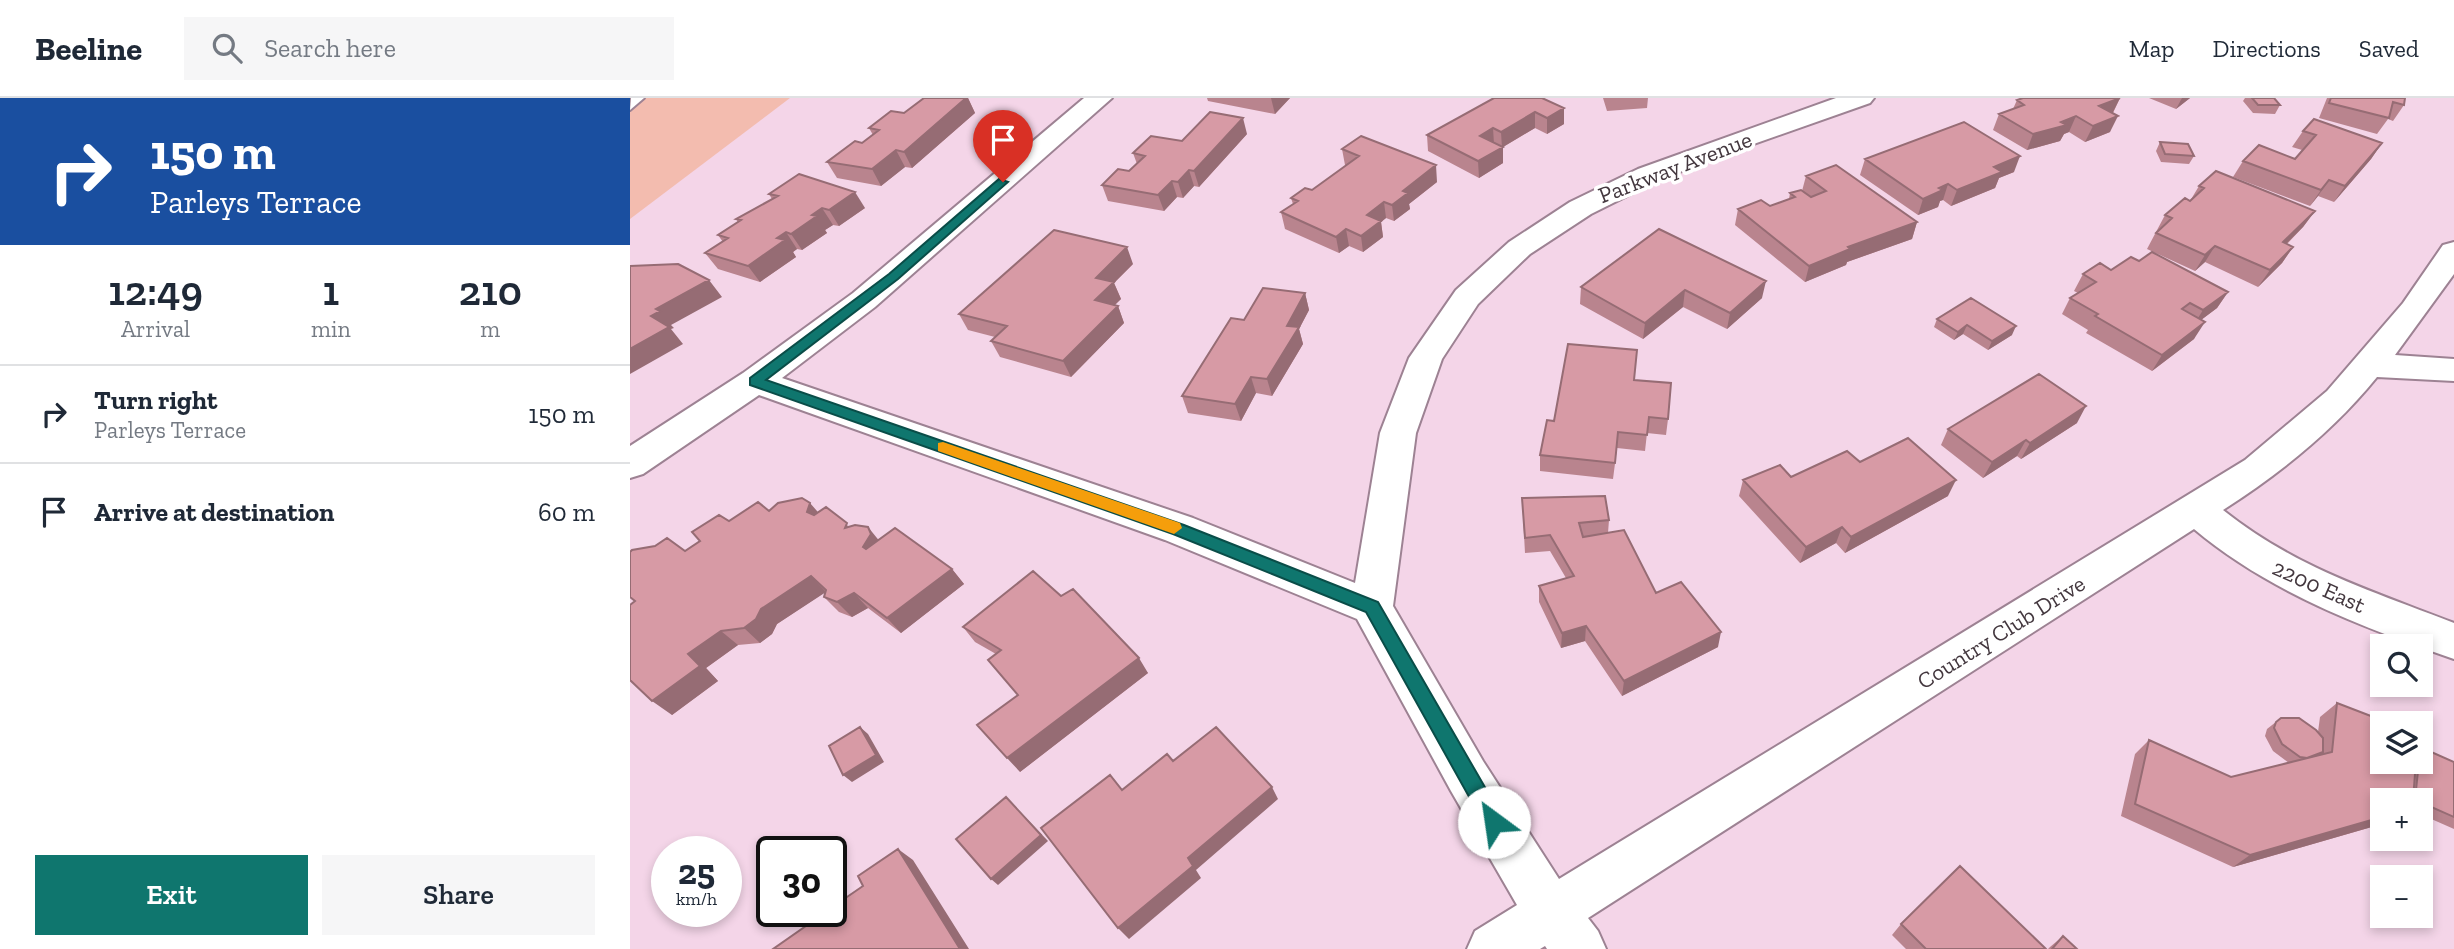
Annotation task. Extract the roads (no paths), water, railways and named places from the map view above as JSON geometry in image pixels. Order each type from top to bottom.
[{"type":"street","points":[[630,464],[755,381],[908,264],[1099,98]]},
{"type":"street","name":"Parkway Avenue","points":[[1372,607],[1399,432],[1416,383],[1456,312],[1488,275],[1544,228],[1611,189],[1861,98]]},
{"type":"street","name":"Country Club Drive","points":[[1493,949],[1565,931],[2258,470],[2339,400],[2371,365],[2454,251]]},
{"type":"street","points":[[2371,365],[2454,370]]},
{"type":"street","points":[[755,381],[1179,529],[1372,607],[1467,776],[1565,931]]},
{"type":"street","name":"2200 East","points":[[2196,510],[2242,547],[2296,579],[2454,641]]},
{"type":"lane","points":[[630,106],[638,98]]}]
